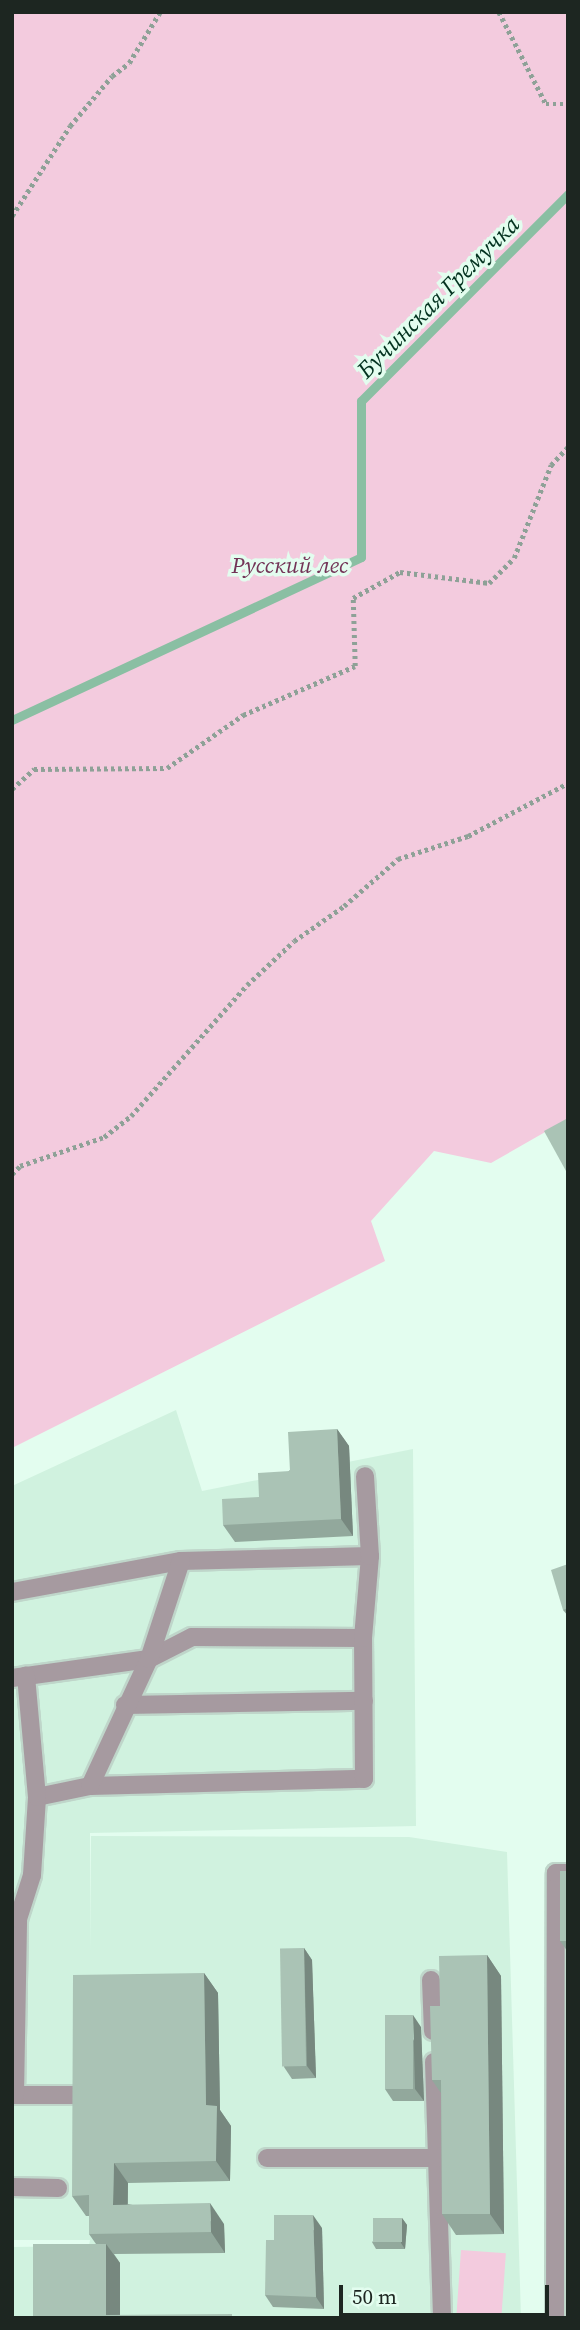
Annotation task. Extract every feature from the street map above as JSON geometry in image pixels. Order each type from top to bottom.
[{"type":"lane","points":[[37,1797],[90,1786],[364,1779],[363,1638],[370,1556],[365,1476]]},
{"type":"lane","points":[[12,1592],[181,1561],[370,1556]]},
{"type":"lane","points":[[90,1786],[125,1705],[149,1659],[181,1561]]},
{"type":"lane","points":[[77,2095],[14,2095],[15,1920],[32,1875],[37,1797],[19,1676],[149,1659],[192,1637],[363,1638]]},
{"type":"lane","points":[[125,1705],[364,1701]]},
{"type":"lane","points":[[555,2318],[556,1873],[568,1873]]},
{"type":"lane","points":[[431,1980],[442,2318]]},
{"type":"lane","points":[[267,2158],[437,2158]]},
{"type":"lane","points":[[12,2188],[58,2188]]},
{"type":"path","points":[[12,216],[70,126],[129,63],[160,12]]},
{"type":"path","points":[[499,12],[546,104],[568,104]]},
{"type":"path","points":[[12,789],[34,769],[167,768],[243,715],[355,666],[353,598],[400,572],[489,583],[514,558],[551,465],[568,447]]},
{"type":"path","points":[[12,1174],[28,1163],[104,1137],[131,1116],[247,985],[293,941],[344,906],[398,859],[468,836],[568,783]]},
{"type":"shaded area","points":[[176,1410],[202,1491],[413,1449],[416,1826],[90,1833],[90,1953],[91,1836],[409,1837],[507,1852],[521,2318],[12,2318],[12,2247],[89,2246],[90,2240],[12,2240],[12,1486]]},
{"type":"green space","name":"Русский лес","points":[[12,12],[568,12],[568,1119],[491,1163],[434,1151],[371,1221],[385,1261],[12,1448]]},
{"type":"green space","points":[[461,2250],[506,2253],[501,2318],[456,2318]]},
{"type":"building","points":[[568,1118],[568,1170],[566,1171],[544,1131]]},
{"type":"building","points":[[337,1429],[341,1519],[223,1525],[222,1499],[259,1497],[258,1473],[290,1471],[288,1432]]},
{"type":"building","points":[[568,1564],[568,1608],[563,1610],[551,1570]]},
{"type":"building","points":[[560,1871],[568,1871],[568,1941],[560,1941]]},
{"type":"building","points":[[280,1948],[304,1948],[306,2066],[282,2066]]},
{"type":"building","points":[[487,1955],[490,2214],[442,2214],[441,2080],[432,2080],[430,2006],[440,2006],[439,1956]]},
{"type":"building","points":[[204,1973],[206,2105],[217,2106],[216,2161],[114,2163],[113,2205],[210,2203],[211,2232],[89,2234],[89,2195],[72,2196],[73,1975]]},
{"type":"building","points":[[385,2015],[413,2015],[413,2089],[385,2089]]},
{"type":"building","points":[[274,2215],[313,2215],[316,2297],[265,2295],[266,2240],[274,2240]]},
{"type":"building","points":[[373,2218],[402,2218],[402,2242],[373,2242]]},
{"type":"building","points":[[33,2244],[106,2244],[106,2315],[232,2314],[232,2318],[24,2318],[33,2316]]},
{"type":"waterway","name":"Бучинская Гремучка","points":[[12,720],[361,557],[361,401],[568,194]]}]
